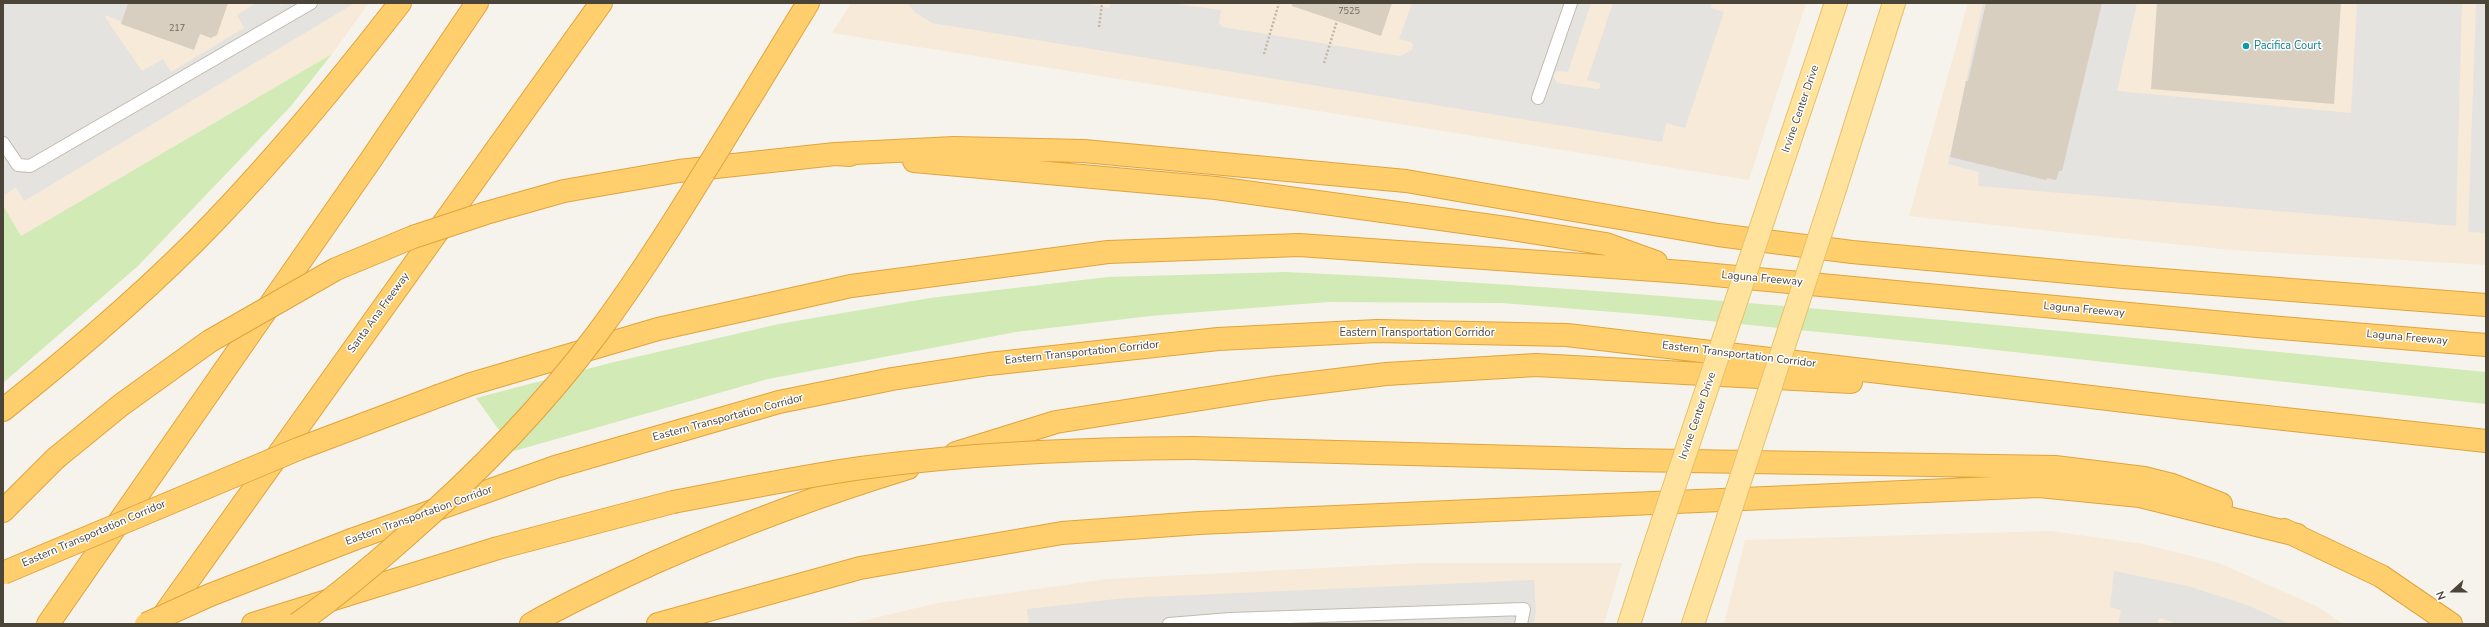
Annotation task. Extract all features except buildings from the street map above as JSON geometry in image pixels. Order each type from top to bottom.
[{"type":"highway","points":[[3,410],[61,364],[137,297],[214,222],[287,142],[400,3]]},
{"type":"highway","points":[[48,624],[370,161],[477,3]]},
{"type":"highway","name":"Santa Ana Freeway","points":[[158,624],[601,3]]},
{"type":"highway","points":[[298,624],[368,570],[455,494],[514,434],[552,390],[597,334],[634,283],[766,73],[808,3]]},
{"type":"highway","points":[[3,511],[56,458],[121,405],[210,341],[336,269],[413,237],[486,213],[564,191],[679,171],[835,154],[954,148],[1092,152],[1406,181],[1718,235],[1852,252],[2116,277],[2486,305]]},
{"type":"highway","points":[[835,154],[1216,188],[1498,227],[1606,244],[1683,272]]},
{"type":"highway","name":"Eastern Transportation Corridor","points":[[3,573],[298,449],[471,384],[658,329],[851,286],[1108,252],[1299,245],[1683,272]]},
{"type":"highway","name":"Laguna Freeway","points":[[1683,272],[2249,325],[2486,345]]},
{"type":"highway","name":"Eastern Transportation Corridor","points":[[146,624],[210,595],[354,539],[555,466],[779,402],[892,379],[989,364],[1218,339],[1377,331],[1567,334],[2055,393]]},
{"type":"highway","points":[[531,624],[586,593],[701,542],[824,494],[1056,422],[1271,388],[1386,374],[1536,365],[2055,393],[2486,441]]},
{"type":"highway","points":[[252,624],[498,548],[673,502],[764,484],[876,467],[1064,450],[1193,448],[1626,460],[2055,467],[2144,478],[2172,485],[2297,535],[2381,576],[2451,624]]},
{"type":"highway","points":[[658,624],[860,568],[1062,533],[1199,523],[2039,486],[2140,496],[2297,535]]},
{"type":"main road","name":"Irvine Center Drive","points":[[1629,624],[1648,562],[1836,3]]},
{"type":"main road","points":[[1693,624],[1894,3]]},
{"type":"lane","points":[[3,143],[18,165],[30,166],[311,3]]},
{"type":"lane","points":[[1538,98],[1571,3]]},
{"type":"lane","points":[[1169,624],[1230,619],[1524,609],[1521,624]]},
{"type":"path","points":[[1099,27],[1102,3]]},
{"type":"path","points":[[1264,54],[1279,3]]},
{"type":"path","points":[[1324,63],[1337,21]]},
{"type":"shaded area","points":[[3,3],[369,3],[332,54],[21,236],[3,205]]},
{"type":"shaded area","points":[[3,3],[128,3],[122,22],[106,15],[105,17],[142,71],[163,59],[171,72],[244,28],[237,15],[256,3],[279,3],[281,6],[285,3],[355,3],[24,201],[16,187],[5,195],[3,192]]},
{"type":"shaded area","points":[[851,3],[1806,3],[1749,180],[832,33]]},
{"type":"shaded area","points":[[907,3],[1085,3],[1109,8],[1112,3],[1171,3],[1221,10],[1219,24],[1223,27],[1400,56],[1412,50],[1413,45],[1411,42],[1399,39],[1412,3],[1591,3],[1568,72],[1557,71],[1553,75],[1557,83],[1596,89],[1600,88],[1600,83],[1587,80],[1613,3],[1712,3],[1711,8],[1724,12],[1685,128],[1666,123],[1662,142],[932,23],[916,13]]},
{"type":"shaded area","points":[[1968,3],[2486,3],[2486,265],[2230,250],[1909,216]]},
{"type":"shaded area","points":[[1983,3],[2137,3],[2117,91],[2351,113],[2357,3],[2462,3],[2456,226],[1978,186],[1979,172],[1948,164]]},
{"type":"shaded area","points":[[2476,3],[2486,3],[2486,233],[2468,232]]},
{"type":"shaded area","points":[[2050,531],[2143,544],[2219,563],[2318,607],[2343,624],[1724,624],[1745,540]]},
{"type":"shaded area","points":[[1421,563],[1622,563],[1604,624],[849,624],[938,603],[1107,579]]},
{"type":"shaded area","points":[[2114,571],[2188,586],[2247,605],[2290,624],[2178,624],[2159,618],[2157,624],[2118,624],[2121,610],[2110,607]]},
{"type":"shaded area","points":[[1534,580],[1536,611],[1534,624],[1029,624],[1027,609],[1125,598]]},
{"type":"green space","points":[[332,54],[291,106],[138,266],[3,383],[3,205],[21,236]]},
{"type":"green space","points":[[1286,272],[1586,290],[1736,302],[2486,372],[2486,404],[1968,347],[1650,315],[1502,303],[1328,302],[1150,316],[1016,332],[768,379],[514,451],[476,398],[610,363],[779,324],[930,298],[1108,277]]},
{"type":"place","name":"Pacifica Court","points":[[2246,46]]}]
